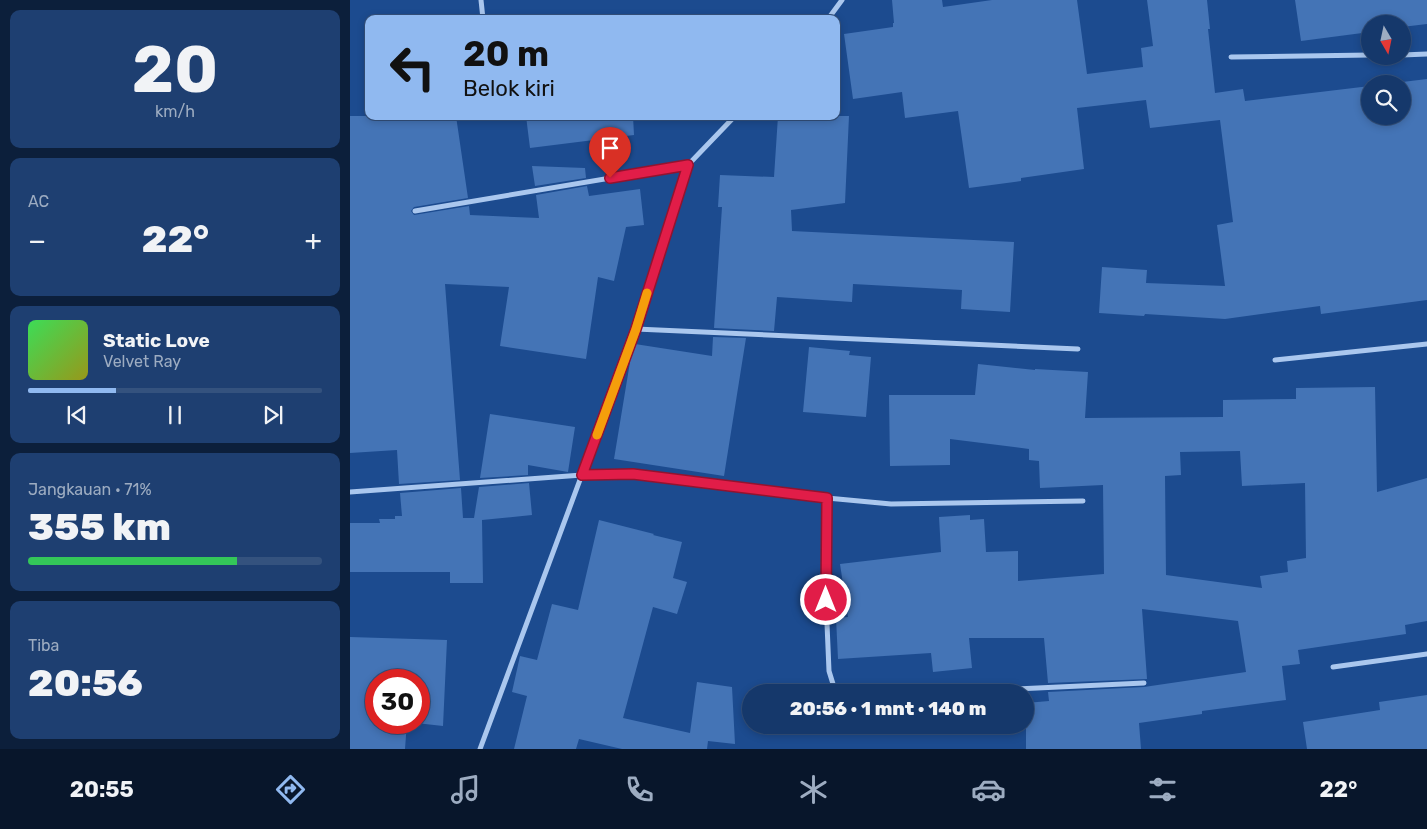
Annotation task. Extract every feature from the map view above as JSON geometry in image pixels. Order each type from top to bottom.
[{"type":"street","points":[[481,0],[483,15]]},
{"type":"street","points":[[831,15],[842,0]]},
{"type":"street","points":[[1411,55],[1427,54]]},
{"type":"street","points":[[1231,58],[1361,55]]},
{"type":"street","points":[[480,749],[636,329],[688,165],[731,120]]},
{"type":"street","points":[[415,211],[688,165]]},
{"type":"street","points":[[636,329],[1078,349]]},
{"type":"street","points":[[1275,360],[1427,344]]},
{"type":"street","points":[[350,492],[582,475],[633,474],[891,504],[1083,500]]},
{"type":"street","points":[[827,498],[826,600],[829,671],[833,684]]},
{"type":"street","points":[[1333,667],[1427,654]]},
{"type":"street","points":[[1034,688],[1144,683]]},
{"type":"building","points":[[892,0],[942,0],[943,7],[992,0],[1077,0],[1087,74],[1143,67],[1141,48],[1153,46],[1147,0],[1207,0],[1215,93],[1243,89],[1245,101],[1361,87],[1361,125],[1411,125],[1411,81],[1427,79],[1427,300],[1321,314],[1320,306],[1225,319],[1099,313],[1102,267],[1147,270],[1146,283],[1225,286],[1217,225],[1233,222],[1220,120],[1150,128],[1146,100],[1077,108],[1084,169],[1021,178],[1021,181],[969,188],[958,111],[905,118],[902,92],[853,99],[844,34],[893,27]]},
{"type":"building","points":[[1295,0],[1427,0],[1427,24],[1411,26],[1411,15],[1361,15],[1361,33],[1301,41]]},
{"type":"building","points":[[350,116],[365,116],[365,120],[457,120],[468,198],[414,207],[411,211],[414,215],[469,206],[470,215],[539,218],[536,195],[587,186],[589,196],[640,189],[644,225],[626,227],[614,281],[598,277],[586,359],[500,346],[509,287],[445,284],[460,480],[399,484],[397,450],[350,453]]},
{"type":"building","points":[[840,116],[849,116],[845,203],[791,210],[792,231],[1014,242],[1010,312],[961,309],[962,290],[853,284],[852,302],[777,297],[774,331],[714,328],[722,207],[718,207],[720,175],[774,177],[778,120],[840,120]]},
{"type":"building","points":[[526,120],[633,120],[634,135],[530,148]]},
{"type":"building","points":[[532,166],[585,168],[586,178],[535,186]]},
{"type":"building","points":[[713,337],[746,338],[724,476],[614,459],[631,356],[635,344],[712,356]]},
{"type":"building","points":[[809,347],[850,351],[849,355],[871,357],[866,417],[803,412]]},
{"type":"building","points":[[978,364],[1035,370],[1088,372],[1085,418],[1223,417],[1223,400],[1296,399],[1296,388],[1375,387],[1377,492],[1427,478],[1427,621],[1405,625],[1406,634],[1298,650],[1300,664],[1282,666],[1286,700],[1202,711],[1202,714],[1139,723],[1141,749],[1026,749],[1026,734],[1034,734],[1034,702],[1049,701],[1048,692],[1144,687],[1246,672],[1238,621],[1142,609],[1147,679],[1048,683],[1044,638],[969,638],[972,668],[933,672],[931,653],[838,659],[836,618],[848,617],[840,564],[941,552],[939,517],[970,515],[970,520],[984,519],[986,552],[1018,551],[1018,581],[1104,574],[1103,485],[1040,488],[1039,461],[1029,460],[1029,449],[950,439],[950,465],[890,466],[889,395],[975,395]],"holes":[[[1240,451],[1242,486],[1305,483],[1306,558],[1287,561],[1288,572],[1260,576],[1262,588],[1166,575],[1165,476],[1181,475],[1180,452]]]},
{"type":"building","points":[[490,414],[575,427],[568,472],[528,465],[528,475],[480,478]]},
{"type":"building","points":[[529,483],[532,515],[482,520],[483,583],[450,583],[450,572],[350,572],[350,523],[380,523],[379,519],[395,519],[395,516],[402,516],[400,493],[461,488],[463,518],[474,518],[479,487]]},
{"type":"building","points":[[599,520],[682,542],[673,578],[687,582],[677,614],[653,607],[623,718],[690,733],[697,682],[732,687],[735,744],[708,741],[707,749],[622,749],[579,739],[576,749],[514,749],[527,696],[512,692],[520,656],[537,660],[552,604],[578,610]]},
{"type":"building","points":[[350,637],[447,640],[443,726],[430,725],[430,669],[365,669],[365,734],[406,734],[405,749],[350,749]]},
{"type":"building","points":[[1427,695],[1427,749],[1307,749],[1303,722],[1380,710],[1379,702]]},
{"type":"slow traffic","points":[[597,435],[636,329],[647,293]]},
{"type":"route","points":[[610,178],[688,165],[636,329],[582,475],[633,474],[827,498],[826,600]]}]
